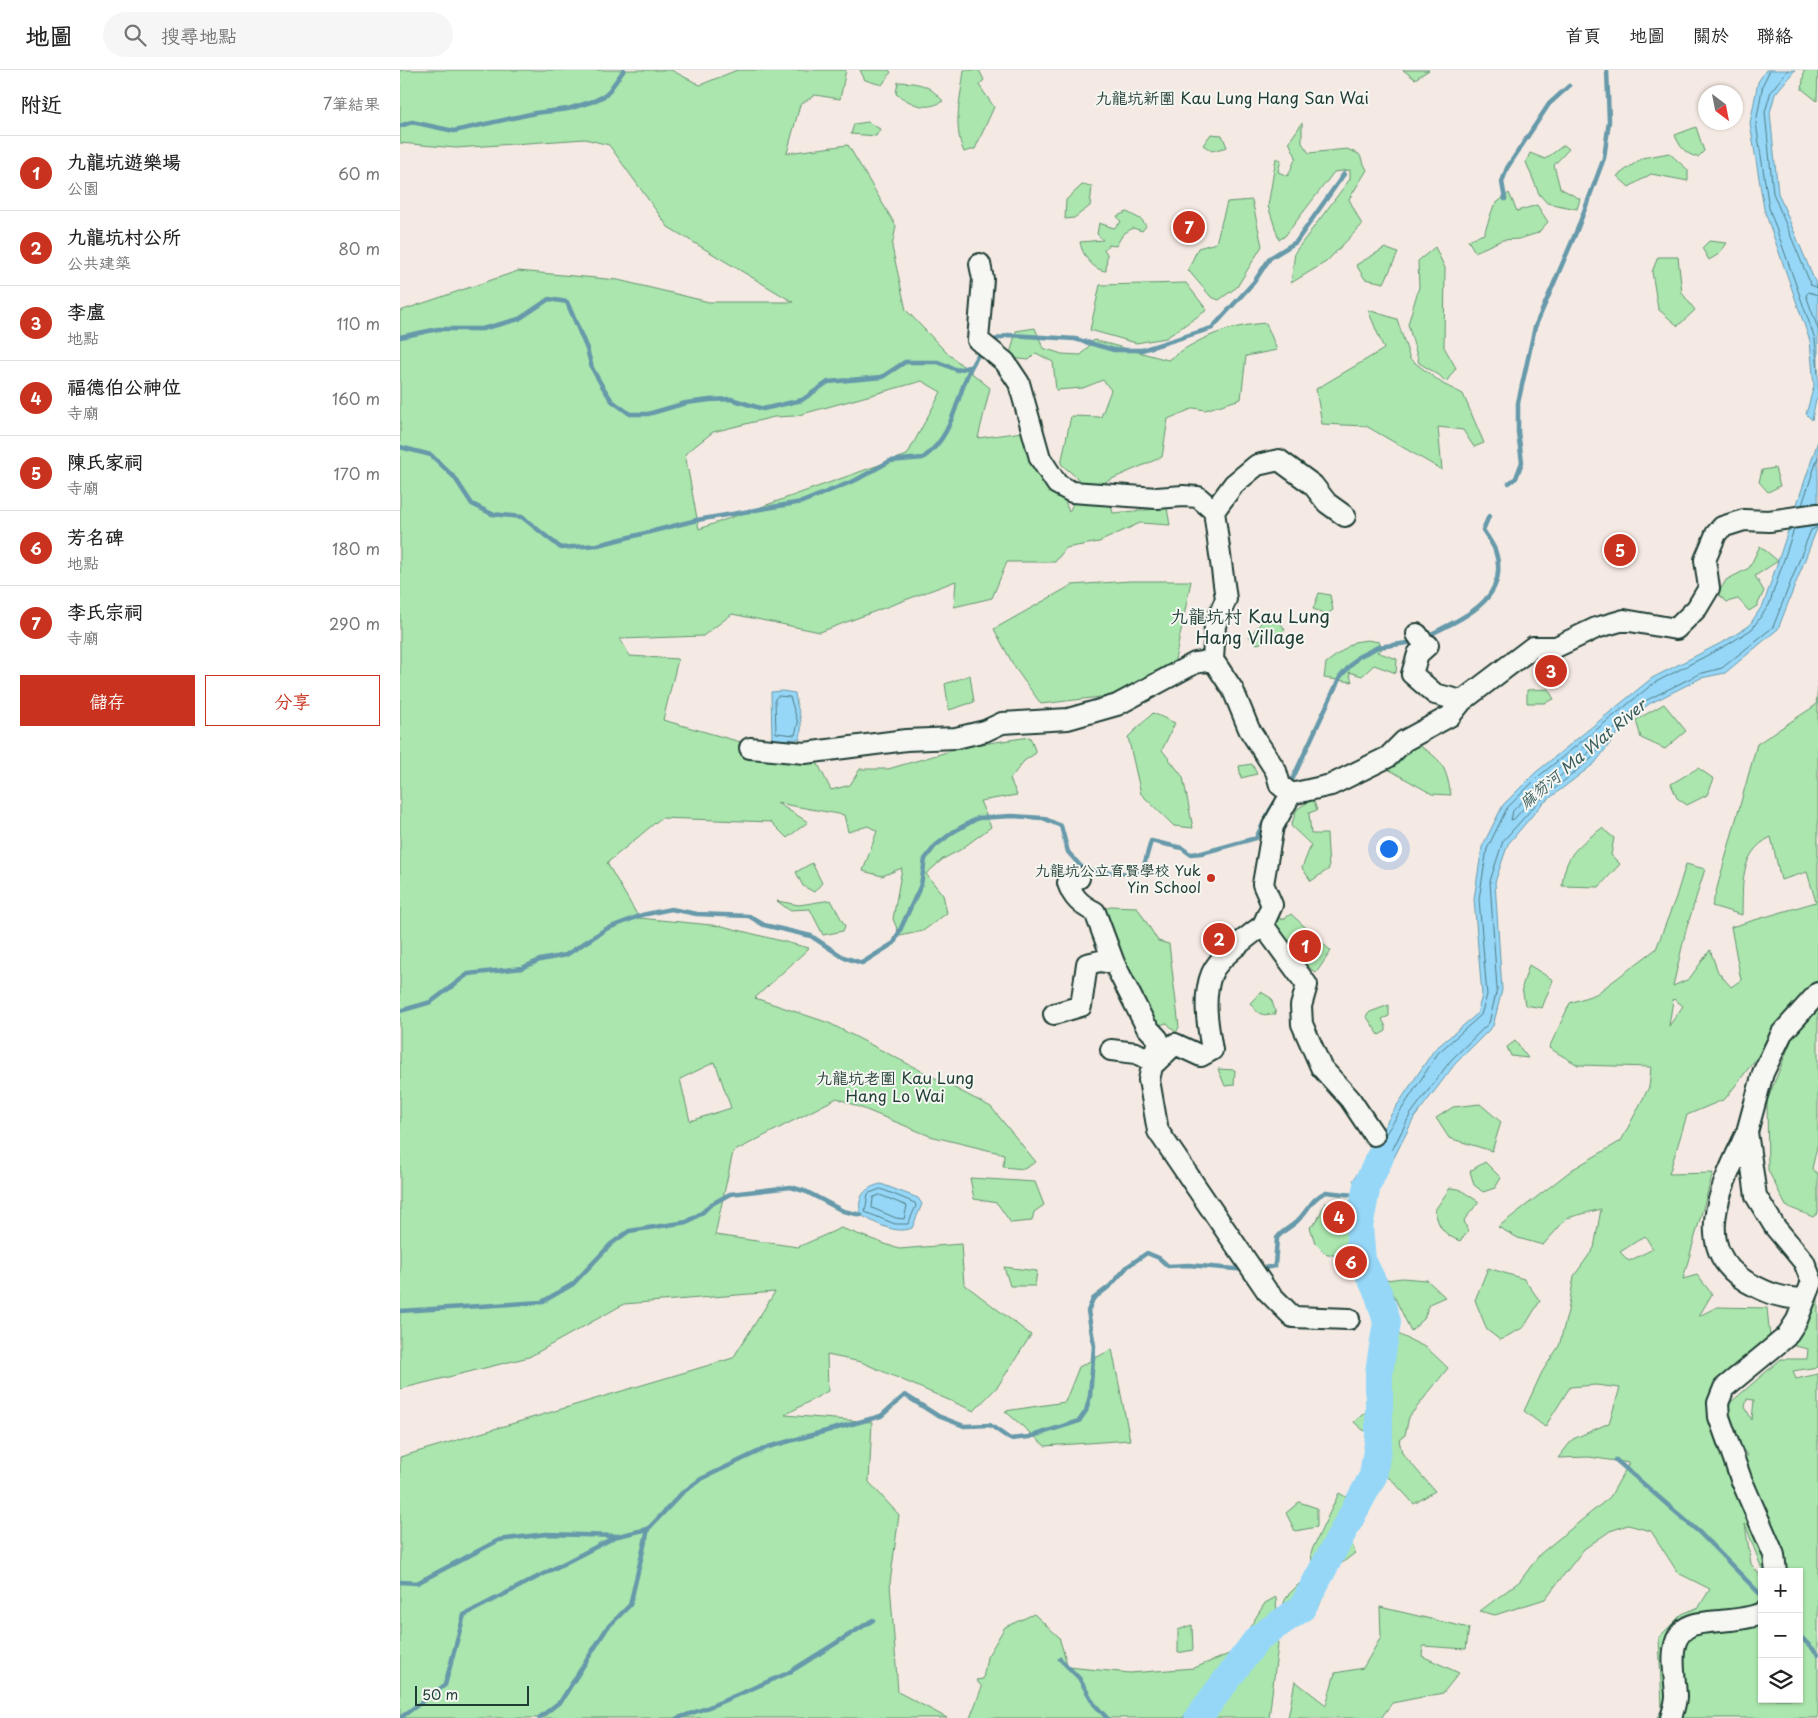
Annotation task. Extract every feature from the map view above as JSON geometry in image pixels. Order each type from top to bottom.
[{"type":"street","points":[[980,264],[983,280],[978,340],[1005,362],[1019,383],[1040,458],[1057,484],[1072,492],[1157,498],[1198,497],[1214,511],[1226,599],[1215,625],[1213,660],[1233,690],[1248,730],[1276,771],[1280,785],[1291,794]]},
{"type":"street","points":[[1214,511],[1234,484],[1257,465],[1279,460],[1313,485],[1326,503],[1345,516]]},
{"type":"street","points":[[1155,1063],[1175,1044],[1201,1056],[1212,1050],[1205,1014],[1212,973],[1235,947],[1263,925],[1272,905],[1263,884],[1273,826],[1291,794],[1331,785],[1388,757],[1404,741],[1450,716],[1462,701],[1533,647],[1556,647],[1596,628],[1624,620],[1676,628],[1697,608],[1709,588],[1705,560],[1716,534],[1722,527],[1744,520],[1769,521],[1808,515]]},
{"type":"street","points":[[1417,634],[1424,644],[1428,645],[1418,654],[1412,674],[1435,694],[1462,701]]},
{"type":"street","points":[[750,748],[805,753],[906,740],[956,738],[985,731],[1002,723],[1068,719],[1117,705],[1195,663],[1213,660]]},
{"type":"street","points":[[1079,878],[1068,883],[1072,894],[1082,905],[1095,912],[1114,962],[1146,1026],[1158,1039],[1155,1063],[1149,1080],[1158,1131],[1267,1291],[1293,1317],[1349,1319]]},
{"type":"street","points":[[1263,925],[1307,985],[1300,1006],[1302,1024],[1320,1068],[1350,1099],[1374,1135]]},
{"type":"street","points":[[1054,1014],[1081,1006],[1087,964],[1100,961],[1114,962]]},
{"type":"street","points":[[1805,1298],[1784,1298],[1768,1294],[1732,1272],[1716,1247],[1714,1216],[1728,1174],[1747,1132],[1763,1073],[1782,1033],[1818,993]]},
{"type":"street","points":[[1111,1050],[1136,1053],[1155,1063]]},
{"type":"street","points":[[1747,1132],[1756,1196],[1775,1227],[1804,1262],[1812,1282],[1797,1320],[1786,1337],[1724,1388],[1718,1404],[1720,1417],[1741,1479],[1774,1555],[1776,1568]]},
{"type":"street","points":[[1671,1718],[1676,1698],[1673,1659],[1675,1641],[1682,1631],[1692,1624],[1758,1614]]},
{"type":"green space","points":[[400,70],[671,70],[700,85],[737,70],[846,70],[840,99],[815,95],[800,105],[787,153],[848,145],[896,226],[892,247],[906,310],[946,352],[990,388],[978,438],[1038,430],[1069,512],[1083,483],[1061,464],[1071,416],[1101,417],[1111,390],[1103,380],[1083,388],[1056,390],[1053,362],[1036,353],[1029,360],[1009,358],[1016,331],[1035,328],[1043,348],[1062,354],[1081,355],[1094,340],[1168,360],[1191,345],[1214,334],[1239,327],[1266,323],[1277,350],[1246,356],[1241,399],[1205,410],[1194,408],[1168,419],[1162,457],[1105,482],[1113,513],[1167,508],[1170,525],[1140,523],[1099,542],[1066,548],[1055,562],[1007,562],[992,598],[954,607],[956,581],[820,632],[732,614],[703,636],[620,639],[630,656],[678,659],[663,720],[818,764],[831,790],[850,785],[860,769],[888,769],[968,746],[1030,737],[1036,753],[1024,761],[1010,779],[1017,795],[980,801],[991,827],[960,850],[943,859],[926,874],[943,895],[947,913],[923,931],[900,936],[893,919],[902,868],[882,876],[863,871],[877,831],[868,826],[848,832],[844,815],[777,803],[808,822],[787,838],[771,822],[661,818],[607,863],[639,918],[722,926],[809,948],[755,998],[829,1023],[991,1107],[1036,1162],[1024,1169],[1003,1167],[1004,1154],[930,1136],[837,1098],[733,1152],[715,1235],[798,1247],[841,1228],[899,1249],[961,1244],[964,1284],[1031,1335],[998,1386],[974,1411],[861,1362],[827,1355],[828,1391],[785,1415],[872,1422],[869,1482],[899,1515],[890,1583],[898,1692],[947,1718],[400,1718],[400,1457],[733,1358],[775,1292],[624,1304],[529,1357],[400,1389],[400,311],[518,271],[618,280],[709,302],[793,302],[668,227],[609,145],[585,139],[456,148],[400,143]],"holes":[[[922,381],[941,392],[907,455],[699,529],[685,454],[713,432],[774,417],[795,416]],[[715,1062],[731,1108],[690,1121],[680,1079]]]},
{"type":"green space","points":[[860,70],[889,70],[891,72],[882,85],[865,80]]},
{"type":"green space","points":[[964,70],[979,70],[984,80],[979,85],[994,107],[975,149],[964,152],[960,142],[958,122]]},
{"type":"green space","points":[[1403,70],[1429,70],[1415,79]]},
{"type":"green space","points":[[1804,70],[1818,70],[1817,101],[1802,89]]},
{"type":"green space","points":[[898,82],[912,83],[928,88],[943,101],[930,106],[913,104],[896,94]]},
{"type":"green space","points":[[868,122],[880,129],[876,136],[851,134],[854,124]]},
{"type":"green space","points":[[1302,123],[1302,143],[1309,153],[1347,149],[1359,154],[1367,170],[1349,199],[1362,225],[1326,262],[1291,283],[1295,252],[1350,179],[1350,170],[1334,172],[1285,236],[1279,240],[1268,206],[1276,158],[1281,160],[1278,172],[1288,176],[1296,157],[1289,142]]},
{"type":"green space","points":[[1696,127],[1704,151],[1698,157],[1684,149],[1675,135]]},
{"type":"green space","points":[[1211,134],[1222,135],[1227,147],[1212,151],[1203,145]]},
{"type":"green space","points":[[1564,145],[1569,149],[1554,165],[1560,188],[1580,199],[1577,209],[1547,203],[1539,194],[1526,162],[1530,153],[1545,159]]},
{"type":"green space","points":[[1669,153],[1688,170],[1688,181],[1651,174],[1629,187],[1617,176],[1642,158]]},
{"type":"green space","points":[[1082,185],[1092,186],[1090,206],[1074,218],[1065,219],[1066,200]]},
{"type":"green space","points":[[1509,193],[1517,211],[1537,205],[1548,222],[1538,233],[1519,239],[1502,240],[1475,252],[1468,240],[1484,234],[1494,205]]},
{"type":"green space","points":[[1252,200],[1262,246],[1237,287],[1219,300],[1211,297],[1188,270],[1198,248],[1216,243],[1227,202]]},
{"type":"green space","points":[[1127,212],[1142,220],[1146,226],[1142,231],[1133,228],[1123,234],[1116,246],[1109,245],[1104,249],[1107,254],[1106,271],[1096,268],[1085,256],[1080,242],[1103,240],[1097,234],[1099,223],[1114,228],[1121,222],[1117,216]]},
{"type":"green space","points":[[1709,241],[1727,243],[1719,254],[1709,260],[1702,248]]},
{"type":"green space","points":[[1435,247],[1445,268],[1444,347],[1456,368],[1446,382],[1439,375],[1419,363],[1408,324],[1419,287],[1418,261]]},
{"type":"green space","points":[[1385,248],[1398,253],[1384,283],[1365,279],[1356,265]]},
{"type":"green space","points":[[1658,257],[1678,257],[1682,293],[1695,310],[1678,326],[1658,309],[1652,272]]},
{"type":"green space","points":[[1186,283],[1207,310],[1166,338],[1136,343],[1090,330],[1100,285]]},
{"type":"green space","points":[[1368,310],[1397,319],[1410,359],[1443,384],[1463,394],[1484,443],[1474,447],[1463,430],[1438,427],[1442,470],[1366,426],[1322,424],[1316,389],[1384,349]]},
{"type":"green space","points":[[1775,468],[1780,486],[1768,492],[1759,482],[1762,470]]},
{"type":"green space","points":[[1760,546],[1778,561],[1755,576],[1764,591],[1757,606],[1749,611],[1738,599],[1727,602],[1718,594],[1726,580],[1749,568]]},
{"type":"green space","points":[[1130,581],[1191,581],[1175,660],[1162,693],[1117,695],[1041,704],[1015,668],[994,629],[1072,585]]},
{"type":"green space","points":[[1319,593],[1330,595],[1333,610],[1327,614],[1313,609]]},
{"type":"green space","points":[[1274,612],[1285,630],[1280,635],[1268,633],[1261,643],[1257,644],[1249,637],[1266,617]]},
{"type":"green space","points":[[1367,640],[1379,642],[1382,649],[1377,652],[1397,659],[1396,673],[1374,665],[1362,676],[1349,672],[1352,682],[1324,678],[1326,663],[1354,642]]},
{"type":"green space","points":[[970,675],[974,702],[949,710],[945,684]]},
{"type":"green space","points":[[1818,688],[1818,987],[1811,987],[1725,1099],[1687,1115],[1669,1174],[1713,1173],[1683,1279],[1697,1275],[1712,1294],[1699,1316],[1717,1307],[1767,1308],[1770,1337],[1716,1393],[1730,1403],[1781,1359],[1807,1359],[1808,1349],[1786,1344],[1818,1291],[1818,1367],[1793,1371],[1796,1379],[1818,1374],[1818,1718],[1657,1718],[1662,1709],[1659,1637],[1682,1614],[1699,1607],[1710,1589],[1678,1573],[1651,1531],[1628,1525],[1610,1531],[1584,1549],[1545,1599],[1495,1615],[1480,1611],[1520,1581],[1540,1554],[1610,1497],[1629,1463],[1589,1457],[1558,1458],[1573,1439],[1609,1423],[1620,1388],[1596,1385],[1570,1387],[1545,1427],[1524,1411],[1542,1372],[1559,1346],[1574,1276],[1594,1248],[1601,1209],[1567,1218],[1543,1245],[1518,1238],[1498,1227],[1573,1169],[1621,1141],[1649,1087],[1651,1067],[1578,1065],[1549,1048],[1570,1003],[1596,994],[1656,949],[1676,897],[1686,864],[1705,869],[1686,930],[1673,986],[1689,979],[1710,950],[1718,972],[1731,987],[1741,980],[1731,927],[1816,902],[1807,872],[1781,880],[1771,837],[1753,852],[1748,861],[1743,881],[1742,915],[1712,906],[1757,744],[1816,705]],"holes":[[[1673,1000],[1683,1006],[1669,1026]],[[1645,1236],[1653,1249],[1629,1261],[1620,1252]],[[1747,1399],[1754,1400],[1752,1420],[1745,1407]],[[1735,1439],[1748,1456],[1722,1447]]]},
{"type":"green space","points":[[1548,689],[1554,699],[1544,703],[1527,703],[1527,690]]},
{"type":"green space","points":[[1664,704],[1686,731],[1665,749],[1641,738],[1636,720]]},
{"type":"green space","points":[[1153,713],[1175,723],[1162,750],[1183,777],[1193,828],[1174,826],[1141,794],[1128,737]]},
{"type":"green space","points":[[1412,741],[1440,762],[1446,775],[1451,795],[1432,794],[1384,767]]},
{"type":"green space","points":[[1252,764],[1257,774],[1241,778],[1239,766]]},
{"type":"green space","points":[[1698,768],[1714,779],[1707,795],[1687,805],[1677,798],[1671,784]]},
{"type":"green space","points":[[1313,799],[1317,810],[1309,813],[1311,834],[1327,834],[1329,869],[1311,881],[1302,868],[1311,845],[1291,826],[1297,809]]},
{"type":"green space","points":[[1602,828],[1614,838],[1611,855],[1620,864],[1599,887],[1562,886],[1566,866],[1574,852]]},
{"type":"green space","points":[[812,863],[822,883],[814,892],[803,886],[796,872]]},
{"type":"green space","points":[[831,900],[845,926],[843,931],[823,935],[810,909],[789,910],[777,901],[799,905]]},
{"type":"green space","points":[[1110,906],[1137,907],[1158,941],[1169,944],[1179,1027],[1176,1033],[1167,1023],[1152,1027],[1102,913]]},
{"type":"green space","points":[[1274,912],[1282,920],[1291,914],[1331,951],[1316,973],[1288,950],[1268,918]]},
{"type":"green space","points":[[1529,965],[1553,980],[1542,1008],[1525,1005],[1522,987]]},
{"type":"green space","points":[[1261,992],[1271,998],[1276,1014],[1261,1014],[1250,1003]]},
{"type":"green space","points":[[1389,1005],[1389,1016],[1382,1019],[1386,1031],[1379,1035],[1366,1016],[1370,1012]]},
{"type":"green space","points":[[1818,1007],[1818,1142],[1812,1169],[1818,1174],[1818,1213],[1813,1217],[1786,1206],[1768,1170],[1767,1101],[1793,1036]]},
{"type":"green space","points":[[1515,1041],[1528,1058],[1511,1056],[1507,1047]]},
{"type":"green space","points":[[1218,1069],[1235,1070],[1234,1085],[1225,1086]]},
{"type":"green space","points":[[1480,1104],[1501,1122],[1492,1151],[1449,1138],[1436,1118],[1453,1107]]},
{"type":"green space","points":[[1485,1162],[1501,1178],[1495,1188],[1483,1192],[1474,1185],[1470,1171]]},
{"type":"green space","points":[[970,1178],[1035,1182],[1044,1205],[1034,1212],[1032,1221],[1011,1223],[997,1203],[974,1199]]},
{"type":"green space","points":[[1450,1188],[1459,1189],[1479,1202],[1464,1220],[1468,1232],[1460,1241],[1443,1230],[1435,1210]]},
{"type":"green space","points":[[1325,1203],[1348,1209],[1347,1214],[1364,1221],[1369,1243],[1355,1246],[1355,1253],[1351,1254],[1353,1263],[1350,1264],[1341,1255],[1327,1255],[1315,1243],[1310,1227],[1317,1221]]},
{"type":"green space","points":[[1004,1267],[1037,1271],[1035,1286],[1010,1286]]},
{"type":"green space","points":[[1488,1268],[1524,1279],[1540,1301],[1524,1327],[1500,1340],[1487,1330],[1475,1300]]},
{"type":"green space","points":[[1402,1278],[1427,1280],[1445,1297],[1429,1304],[1424,1319],[1411,1331],[1386,1280]]},
{"type":"green space","points":[[1398,1334],[1427,1348],[1448,1368],[1409,1417],[1405,1435],[1399,1440],[1402,1453],[1435,1491],[1414,1504],[1392,1480],[1377,1471],[1384,1453],[1365,1439],[1393,1426],[1386,1395],[1385,1368]]},
{"type":"green space","points":[[1112,1349],[1130,1440],[1045,1446],[1005,1411],[1065,1402],[1079,1367]]},
{"type":"green space","points":[[1370,1408],[1383,1424],[1371,1432],[1363,1430],[1354,1422]]},
{"type":"green space","points":[[1339,1493],[1351,1500],[1355,1517],[1349,1534],[1355,1553],[1329,1573],[1313,1574],[1311,1552]]},
{"type":"green space","points":[[1299,1502],[1317,1508],[1317,1527],[1295,1531],[1286,1513]]},
{"type":"green space","points":[[1306,1577],[1330,1581],[1319,1606],[1301,1617],[1281,1612],[1286,1597]]},
{"type":"green space","points":[[1276,1597],[1278,1645],[1269,1718],[970,1718],[982,1687],[976,1680],[983,1679],[987,1657],[1005,1627],[1034,1614],[1059,1637],[1068,1667],[1130,1673],[1194,1668],[1234,1652],[1265,1603]]},
{"type":"green space","points":[[1380,1607],[1469,1628],[1466,1649],[1423,1646],[1422,1656],[1459,1673],[1443,1693],[1392,1703],[1381,1718],[1288,1718],[1295,1681],[1326,1705],[1335,1673],[1363,1668],[1381,1637]]},
{"type":"green space","points":[[1192,1625],[1193,1650],[1178,1653],[1178,1630]]},
{"type":"water","points":[[1766,70],[1795,70],[1775,94],[1770,113],[1778,193],[1818,289],[1818,398],[1816,399],[1812,420],[1806,414],[1814,386],[1810,341],[1764,209],[1750,123],[1758,82]]},
{"type":"water","points":[[1818,441],[1818,526],[1778,629],[1725,673],[1701,678],[1649,704],[1626,722],[1595,763],[1542,804],[1508,844],[1495,882],[1502,990],[1493,1026],[1455,1064],[1414,1118],[1373,1199],[1353,1181],[1392,1113],[1434,1050],[1477,1014],[1482,995],[1474,899],[1482,847],[1503,805],[1535,773],[1652,678],[1725,641],[1749,626],[1764,603]]},
{"type":"water","points":[[771,692],[795,693],[801,720],[800,739],[772,740]]},
{"type":"water","points":[[881,1184],[918,1198],[922,1204],[912,1228],[906,1230],[893,1229],[861,1215],[860,1203],[863,1194],[875,1185]]},
{"type":"waterway","points":[[400,126],[412,122],[454,131],[535,113],[568,109],[606,95],[624,70]]},
{"type":"waterway","points":[[1509,483],[1516,478],[1522,462],[1518,432],[1518,403],[1535,327],[1577,230],[1604,158],[1609,121],[1607,70]]},
{"type":"waterway","points":[[1505,199],[1502,182],[1507,168],[1549,104],[1569,86]]},
{"type":"waterway","points":[[989,342],[1008,335],[1075,339],[1114,350],[1142,350],[1212,328],[1254,282],[1270,258],[1296,242],[1344,174]]},
{"type":"waterway","points":[[400,337],[438,329],[482,329],[519,319],[549,299],[567,302],[587,349],[592,368],[612,401],[630,414],[648,414],[686,403],[731,399],[763,409],[802,400],[828,382],[882,377],[905,362],[938,362],[957,370],[969,367]]},
{"type":"waterway","points":[[400,447],[431,455],[455,478],[472,504],[492,514],[522,517],[561,548],[598,545],[697,520],[802,502],[856,480],[890,461],[923,458],[935,447],[944,434],[951,421],[966,378],[982,350]]},
{"type":"waterway","points":[[1425,637],[1467,615],[1480,606],[1490,595],[1496,582],[1498,567],[1495,550],[1483,530],[1489,516]]},
{"type":"waterway","points":[[1287,785],[1293,778],[1340,677],[1358,657],[1378,647],[1415,642]]},
{"type":"waterway","points":[[400,1011],[431,1002],[468,974],[522,968],[540,960],[566,955],[606,929],[642,915],[671,909],[697,914],[749,916],[764,925],[811,936],[843,957],[862,963],[894,943],[921,885],[925,859],[935,846],[953,832],[978,818],[1012,816],[1043,818],[1061,826],[1068,852],[1084,870],[1131,874],[1143,869],[1151,841],[1182,848],[1190,854],[1202,853],[1256,838],[1281,793]]},
{"type":"waterway","name":"麻笏河 Ma Wat River","points":[[1198,1718],[1258,1638],[1302,1608],[1373,1476],[1379,1437],[1379,1372],[1387,1322],[1379,1295],[1362,1260],[1359,1227],[1367,1185],[1380,1157]]},
{"type":"waterway","points":[[400,1311],[542,1302],[573,1284],[611,1244],[629,1231],[687,1222],[710,1205],[730,1194],[791,1187],[807,1192],[843,1211],[861,1215]]},
{"type":"waterway","points":[[1259,1269],[1275,1266],[1277,1238],[1283,1231],[1295,1223],[1321,1195],[1326,1192],[1363,1196]]},
{"type":"waterway","points":[[400,1582],[417,1583],[499,1540],[546,1534],[618,1536],[648,1529],[682,1493],[701,1479],[768,1447],[881,1416],[905,1395],[938,1416],[964,1426],[990,1425],[1010,1439],[1029,1437],[1079,1421],[1086,1411],[1090,1396],[1094,1346],[1088,1311],[1093,1299],[1110,1286],[1128,1266],[1147,1253],[1159,1258],[1168,1266],[1188,1265],[1247,1270]]},
{"type":"waterway","points":[[1616,1460],[1700,1533],[1758,1592]]},
{"type":"waterway","points":[[539,1718],[561,1701],[607,1628],[630,1605],[648,1529]]},
{"type":"waterway","points":[[400,1718],[445,1685],[464,1615],[615,1537]]},
{"type":"waterway","points":[[678,1718],[709,1707],[788,1673],[873,1620]]},
{"type":"waterway","points":[[1803,1639],[1818,1654]]},
{"type":"waterway","points":[[1060,1659],[1079,1678],[1094,1704],[1107,1718]]},
{"type":"waterway","points":[[1185,1718],[1200,1698],[1214,1695]]},
{"type":"place","name":"李氏宗祠","points":[[1189,227]]},
{"type":"place","name":"陳氏家祠","points":[[1620,550]]},
{"type":"place","name":"李盧","points":[[1551,671]]},
{"type":"place","name":"九龍坑公立育賢學校 Yuk Yin School","points":[[1211,878]]},
{"type":"place","name":"九龍坑村公所","points":[[1219,939]]},
{"type":"place","name":"九龍坑遊樂場","points":[[1305,946]]},
{"type":"place","name":"福德伯公神位","points":[[1339,1217]]},
{"type":"place","name":"芳名碑","points":[[1351,1262]]},
{"type":"district","name":"九龍坑新圍 Kau Lung Hang San Wai","points":[[1232,97]]},
{"type":"district","name":"九龍坑村 Kau Lung Hang Village","points":[[1250,625]]},
{"type":"district","name":"九龍坑老圍 Kau Lung Hang Lo Wai","points":[[895,1086]]}]
